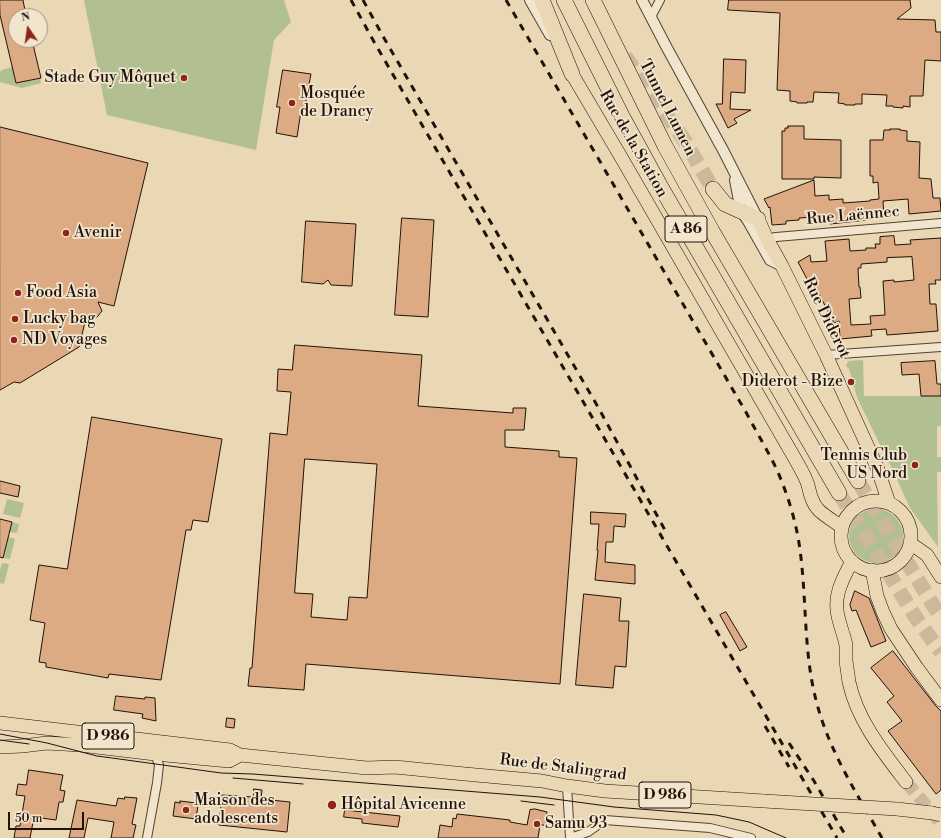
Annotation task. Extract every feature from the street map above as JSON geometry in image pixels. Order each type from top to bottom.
[{"type":"highway","points":[[542,0],[572,74]]},
{"type":"highway","name":"A 86","points":[[564,0],[622,116],[662,189],[839,493]]},
{"type":"highway","name":"Tunnel Lumen","points":[[593,0],[665,146],[712,231],[858,481]]},
{"type":"highway","points":[[713,189],[725,204],[758,219]]},
{"type":"main road","name":"Rue de la Station","points":[[572,74],[794,457],[808,485],[810,497],[815,507],[842,527]]},
{"type":"main road","name":"Rue Diderot","points":[[758,219],[826,356],[877,467],[889,503]]},
{"type":"main road","points":[[867,502],[875,489],[879,473]]},
{"type":"main road","points":[[882,501],[889,503],[898,508],[909,524],[911,534],[910,543],[905,555],[896,564],[889,568],[872,570],[862,567],[852,561],[846,554],[842,545],[842,527],[847,516],[856,507],[867,502],[882,501]]},
{"type":"main road","points":[[910,543],[927,555],[941,577]]},
{"type":"main road","points":[[852,561],[842,581],[836,601],[846,645],[846,661],[852,692],[862,717],[888,759],[906,782]]},
{"type":"main road","points":[[872,570],[877,596],[891,629],[916,668],[941,700]]},
{"type":"main road","name":"Rue de Stalingrad","points":[[0,723],[14,726],[230,750],[240,755],[367,768],[385,767],[415,769],[542,781],[605,791],[897,809],[938,814]]},
{"type":"main road","points":[[145,740],[155,754]]},
{"type":"main road","name":"Rue de Stalingrad","points":[[0,747],[54,743],[230,761],[240,755]]},
{"type":"street","name":"Rue de la Station","points":[[530,0],[572,74]]},
{"type":"street","name":"Rue Diderot","points":[[642,0],[704,114],[758,219]]},
{"type":"street","points":[[651,17],[660,0]]},
{"type":"street","name":"Rue Diderot","points":[[732,169],[741,211],[748,220],[770,260],[782,266]]},
{"type":"street","name":"Rue Laënnec","points":[[767,239],[941,223]]},
{"type":"street","points":[[826,356],[941,347]]},
{"type":"street","points":[[147,838],[158,764],[155,754]]},
{"type":"street","points":[[567,786],[570,838],[588,832],[605,820],[710,828],[751,838]]},
{"type":"green space","name":"Stade Guy Môquet","points":[[84,0],[284,0],[291,22],[274,40],[256,150],[107,115]]},
{"type":"green space","points":[[12,67],[16,83],[40,78],[41,83],[22,88],[0,82],[0,72]]},
{"type":"green space","name":"Tennis Club US Nord","points":[[863,360],[864,396],[941,396],[941,426],[937,426],[937,457],[941,457],[941,472],[937,472],[938,547],[910,508],[857,397],[849,369],[846,366],[848,361]]},
{"type":"green space","points":[[7,499],[24,503],[20,518],[3,514]]},
{"type":"green space","points":[[876,509],[886,511],[895,517],[901,526],[903,536],[901,546],[895,555],[886,561],[876,563],[866,561],[857,555],[851,546],[849,536],[851,526],[857,517],[866,511]]},
{"type":"green space","points":[[12,522],[19,524],[17,533],[9,532]]},
{"type":"green space","points":[[8,537],[15,539],[10,559],[3,558]]},
{"type":"green space","points":[[2,563],[9,564],[4,584],[0,583],[0,570]]},
{"type":"building","points":[[0,0],[23,0],[24,8],[8,8],[8,48],[34,48],[41,78],[16,83],[0,15]]},
{"type":"building","points":[[729,0],[910,0],[911,8],[897,19],[935,20],[936,32],[941,32],[941,61],[925,60],[923,96],[910,96],[910,107],[903,106],[903,108],[886,106],[887,95],[862,94],[862,104],[855,105],[838,103],[839,93],[814,92],[813,102],[797,103],[790,101],[790,91],[777,90],[780,13],[728,10]]},
{"type":"building","points":[[724,59],[746,60],[745,93],[731,92],[730,109],[751,110],[734,119],[737,123],[728,128],[716,104],[722,104]]},
{"type":"building","name":"Mosquée de Drancy","points":[[283,70],[311,74],[304,111],[301,111],[297,137],[276,133],[280,107],[277,107]]},
{"type":"building","points":[[788,126],[804,126],[804,139],[841,140],[841,178],[814,177],[814,179],[782,179],[782,131],[785,131],[785,128],[788,128]]},
{"type":"building","name":"Avenir","points":[[0,127],[148,163],[114,306],[98,302],[102,311],[97,317],[85,322],[79,347],[20,383],[14,382],[0,390]]},
{"type":"building","points":[[890,129],[907,131],[907,141],[920,142],[919,178],[931,179],[933,198],[940,198],[941,211],[909,214],[908,199],[883,201],[884,216],[866,217],[866,220],[830,224],[830,216],[799,218],[799,220],[786,221],[786,224],[772,225],[770,207],[769,208],[764,199],[814,180],[815,196],[829,195],[829,200],[843,199],[843,203],[879,199],[878,182],[873,183],[873,176],[870,176],[870,140],[883,140],[884,130]]},
{"type":"building","points":[[402,218],[434,220],[428,317],[395,315]]},
{"type":"building","points":[[306,221],[356,224],[352,286],[331,285],[328,280],[323,284],[302,282]]},
{"type":"building","points":[[894,236],[895,245],[911,244],[910,240],[941,238],[941,280],[935,280],[936,284],[929,284],[930,304],[936,304],[938,331],[887,335],[886,329],[871,330],[872,336],[840,339],[839,321],[834,323],[818,292],[815,294],[798,262],[810,255],[811,262],[827,261],[825,241],[849,239],[850,251],[866,250],[866,248],[876,248],[875,244],[880,244],[880,237]],"holes":[[[912,257],[914,280],[894,282],[894,280],[883,281],[885,315],[870,316],[871,324],[851,325],[849,299],[861,298],[858,268],[861,268],[861,264],[887,262],[887,258]]]},
{"type":"building","points":[[295,345],[422,355],[418,406],[513,413],[513,408],[526,408],[524,430],[505,430],[505,447],[559,451],[559,457],[577,458],[560,684],[306,664],[304,690],[248,686],[250,668],[252,668],[270,433],[287,435],[291,392],[277,391],[278,369],[292,370]],"holes":[[[305,459],[377,464],[367,598],[349,597],[347,620],[311,617],[313,594],[295,593]]]},
{"type":"building","points":[[935,361],[937,384],[941,384],[941,396],[921,396],[919,374],[902,375],[901,363]]},
{"type":"building","points":[[92,417],[222,439],[208,522],[193,520],[191,530],[186,530],[161,680],[109,674],[108,678],[46,667],[46,663],[39,662],[45,623],[30,620],[39,565],[67,569]]},
{"type":"building","points":[[0,481],[20,486],[18,497],[0,493]]},
{"type":"building","points":[[591,512],[626,514],[625,527],[614,526],[613,542],[606,542],[605,562],[635,565],[635,584],[595,580],[599,524],[591,524]]},
{"type":"building","points":[[0,519],[12,522],[3,558],[0,557]]},
{"type":"building","points":[[855,591],[869,598],[886,641],[871,647],[856,610],[852,611],[850,605]]},
{"type":"building","points":[[584,594],[621,598],[619,621],[629,621],[626,667],[615,666],[613,688],[576,685]]},
{"type":"building","points":[[726,612],[747,647],[740,651],[720,615]]},
{"type":"building","points":[[893,651],[941,711],[941,790],[936,794],[888,731],[902,721],[887,702],[894,696],[871,668]]},
{"type":"building","points":[[116,696],[145,699],[145,697],[155,698],[156,721],[142,718],[143,714],[114,710]]},
{"type":"building","points":[[227,718],[235,719],[234,728],[226,727]]},
{"type":"building","points":[[29,770],[63,775],[60,790],[65,791],[63,802],[59,802],[56,820],[34,817],[30,838],[14,838],[16,826],[20,826],[25,796],[16,795],[18,784],[26,785]]},
{"type":"building","points":[[254,789],[262,790],[261,799],[290,802],[287,832],[219,825],[222,795],[253,797]]},
{"type":"building","points":[[125,797],[137,798],[132,824],[136,825],[133,838],[111,838],[114,822],[88,818],[84,838],[69,838],[77,800],[116,806],[118,798],[124,799]]},
{"type":"building","name":"Maison des adolescents","points":[[180,801],[196,803],[195,805],[198,805],[196,819],[173,816],[175,802],[180,803]]},
{"type":"building","points":[[535,809],[547,812],[545,825],[540,825],[538,838],[438,838],[440,825],[452,827],[453,818],[456,819],[457,814],[510,820],[510,822],[527,825],[530,810]]},
{"type":"building","points":[[345,810],[400,816],[398,827],[362,823],[362,819],[344,817]]},
{"type":"tunnel","points":[[625,56],[683,138],[713,189]]},
{"type":"tunnel","points":[[858,481],[941,616]]},
{"type":"tunnel","points":[[839,493],[916,618],[941,652]]},
{"type":"tunnel","points":[[906,782],[941,823]]},
{"type":"tram line","points":[[0,734],[47,743],[97,756],[221,773],[253,774],[540,797],[614,807],[716,815],[749,822],[786,838]]},
{"type":"tram line","points":[[0,740],[29,744]]},
{"type":"tram line","points":[[233,778],[303,784]]},
{"type":"tram line","points":[[521,801],[554,805]]},
{"type":"railway","points":[[351,0],[418,118],[837,838]]},
{"type":"railway","points":[[363,0],[598,407],[666,532]]},
{"type":"railway","points":[[506,0],[747,414],[777,470],[790,506],[799,543],[811,677],[820,715],[843,769],[882,838]]},
{"type":"railway","points":[[765,726],[789,767]]},
{"type":"railway","points":[[789,743],[814,781],[847,838]]},
{"type":"place","name":"Stade Guy Môquet","points":[[184,78]]},
{"type":"place","name":"Mosquée de Drancy","points":[[292,103]]},
{"type":"place","name":"Avenir","points":[[66,233]]},
{"type":"place","name":"Food Asia","points":[[18,293]]},
{"type":"place","name":"Lucky bag","points":[[15,319]]},
{"type":"place","name":"ND Voyages","points":[[14,340]]},
{"type":"place","name":"Diderot - Bize","points":[[851,382]]},
{"type":"place","name":"Tennis Club US Nord","points":[[915,465]]},
{"type":"place","name":"Hôpital Avicenne","points":[[332,805]]},
{"type":"place","name":"Maison des adolescents","points":[[186,810]]},
{"type":"place","name":"Samu 93","points":[[537,824]]}]
